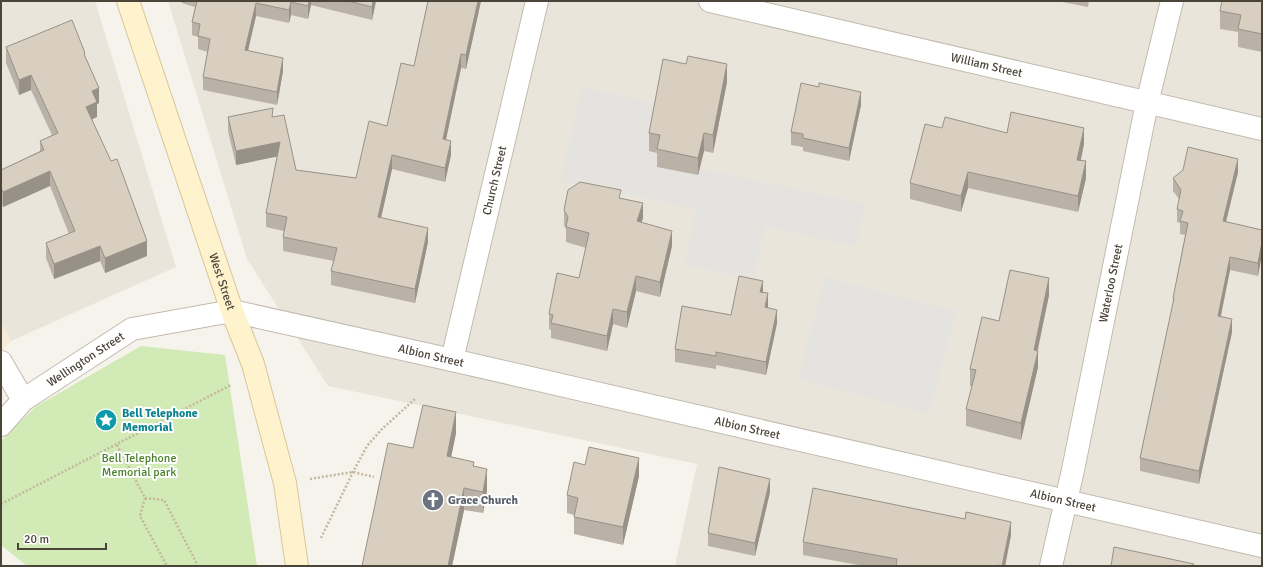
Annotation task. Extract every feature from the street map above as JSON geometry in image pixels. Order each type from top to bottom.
[{"type":"main road","name":"West Street","points":[[128,1],[232,311],[253,364],[285,483],[298,566]]},
{"type":"street","name":"Church Street","points":[[452,360],[537,1]]},
{"type":"street","name":"William Street","points":[[710,1],[1262,129]]},
{"type":"street","name":"Waterloo Street","points":[[1051,566],[1066,502],[1147,103],[1172,1]]},
{"type":"street","name":"Albion Street","points":[[232,311],[1262,546]]},
{"type":"street","name":"Wellington Street","points":[[1,425],[23,400],[132,329],[232,311]]},
{"type":"street","points":[[1,362],[23,400]]},
{"type":"path","points":[[1,504],[231,385],[253,364]]},
{"type":"path","points":[[318,545],[353,472],[368,446],[382,429],[416,398]]},
{"type":"path","points":[[117,444],[145,498],[140,516],[167,566]]},
{"type":"path","points":[[285,483],[353,472],[374,477]]},
{"type":"path","points":[[145,498],[164,500],[198,566]]},
{"type":"shaded area","points":[[1,1],[95,1],[176,267],[11,341],[1,322]]},
{"type":"shaded area","points":[[168,1],[1262,1],[1262,566],[675,566],[697,464],[328,386],[247,259]]},
{"type":"shaded area","points":[[581,87],[669,106],[657,159],[865,204],[856,246],[765,227],[753,280],[684,265],[696,209],[561,181]]},
{"type":"shaded area","points":[[825,277],[956,311],[929,414],[798,379]]},
{"type":"shaded area","points":[[1,322],[11,341],[1,352]]},
{"type":"green space","name":"Bell Telephone Memorial park","points":[[141,346],[225,355],[257,566],[27,566],[1,545],[1,441],[35,407]]},
{"type":"building","points":[[197,1],[309,1],[308,6],[291,2],[289,10],[256,3],[245,50],[283,58],[277,92],[203,77],[210,39],[198,36],[200,24],[192,22]]},
{"type":"building","points":[[348,1],[373,1],[372,7]]},
{"type":"building","points":[[428,1],[478,1],[466,55],[461,54],[443,139],[451,141],[445,168],[392,155],[378,217],[428,228],[415,289],[331,271],[337,248],[283,237],[287,217],[266,213],[280,142],[236,151],[228,117],[273,108],[272,117],[284,115],[296,170],[356,178],[369,121],[387,126],[401,63],[414,66]]},
{"type":"building","points":[[1222,1],[1262,1],[1262,34],[1238,29],[1241,15],[1220,11]]},
{"type":"building","points":[[72,20],[85,53],[84,54],[99,88],[92,91],[97,102],[86,107],[111,161],[117,159],[147,241],[105,258],[100,246],[54,264],[46,243],[75,231],[50,171],[3,192],[1,188],[1,170],[44,150],[40,141],[58,133],[31,75],[19,80],[6,47]]},
{"type":"building","points":[[688,56],[727,64],[713,135],[704,133],[698,158],[657,149],[660,135],[649,133],[663,59],[686,64]]},
{"type":"building","points":[[801,83],[819,87],[819,83],[861,92],[849,148],[803,138],[803,134],[791,132]]},
{"type":"building","points":[[1011,112],[1084,128],[1077,160],[1086,161],[1078,196],[968,172],[961,196],[910,183],[925,124],[942,128],[945,117],[1007,133]]},
{"type":"building","points":[[1188,147],[1238,159],[1223,221],[1262,230],[1262,242],[1258,263],[1230,257],[1218,316],[1232,319],[1199,471],[1140,458],[1174,298],[1188,223],[1180,221],[1183,211],[1177,209],[1181,190],[1173,178],[1183,170]]},
{"type":"building","points":[[580,182],[621,190],[619,198],[643,203],[637,221],[672,231],[660,282],[636,276],[627,312],[613,309],[607,336],[551,323],[553,315],[549,314],[557,273],[579,278],[589,233],[566,227],[568,217],[564,210],[568,190]]},
{"type":"building","points":[[1010,270],[1049,278],[1034,350],[1038,351],[1021,423],[966,409],[976,370],[970,369],[982,317],[999,321]]},
{"type":"building","points":[[739,276],[763,281],[760,292],[768,293],[765,307],[777,310],[766,362],[716,352],[716,356],[675,349],[682,306],[731,315]]},
{"type":"building","name":"Grace Church","points":[[423,405],[456,412],[447,456],[474,462],[473,466],[487,469],[483,492],[464,488],[448,566],[362,566],[388,443],[413,448]]},
{"type":"building","points":[[589,447],[639,458],[623,527],[574,517],[578,498],[567,495],[574,462],[585,465]]},
{"type":"building","points":[[719,467],[770,479],[755,543],[708,533]]},
{"type":"building","points":[[813,488],[965,519],[966,512],[1011,522],[1002,566],[896,566],[897,559],[803,542]]},
{"type":"building","points":[[1114,547],[1194,564],[1193,566],[1111,566]]},
{"type":"place","name":"Bell Telephone Memorial","points":[[106,420]]},
{"type":"place","name":"Grace Church","points":[[433,500]]}]
